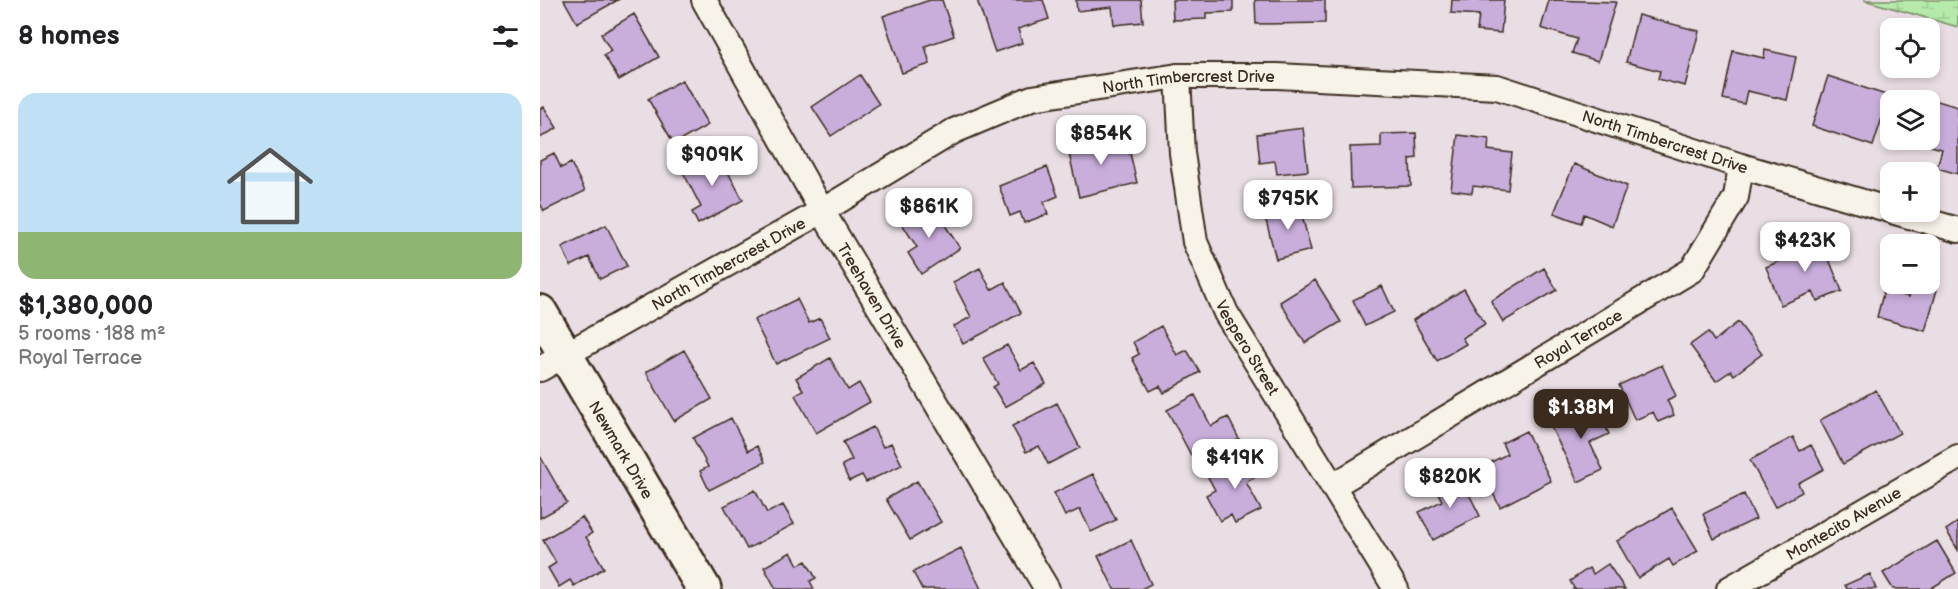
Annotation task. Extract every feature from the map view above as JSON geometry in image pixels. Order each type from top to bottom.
[{"type":"street","name":"Treehaven Drive","points":[[704,0],[822,211],[1047,589]]},
{"type":"street","name":"North Timbercrest Drive","points":[[552,362],[822,211],[954,131],[1032,98],[1178,76],[1277,76],[1497,87],[1741,166],[1880,207]]},
{"type":"street","name":"Vespero Street","points":[[1178,76],[1182,153],[1195,242],[1227,313],[1396,589]]},
{"type":"street","name":"Royal Terrace","points":[[1333,486],[1692,270],[1736,197],[1741,166]]},
{"type":"street","points":[[1930,222],[1958,230]]},
{"type":"street","name":"Newmark Drive","points":[[540,312],[552,362],[704,589]]},
{"type":"street","name":"Montecito Avenue","points":[[1729,589],[1958,458]]},
{"type":"green space","points":[[1864,0],[1958,0],[1958,27],[1940,22],[1940,18],[1927,18]]},
{"type":"building","points":[[564,0],[618,0],[577,23]]},
{"type":"building","points":[[930,0],[942,0],[954,36],[925,46],[930,64],[902,73],[883,16]]},
{"type":"building","points":[[977,0],[1043,0],[1049,19],[1018,29],[1022,43],[995,52]]},
{"type":"building","points":[[1076,0],[1141,0],[1143,22],[1114,25],[1112,7],[1077,11]]},
{"type":"building","points":[[1172,0],[1233,0],[1233,12],[1206,13],[1206,19],[1173,20]]},
{"type":"building","points":[[1255,0],[1325,0],[1325,23],[1256,24]]},
{"type":"building","points":[[1452,0],[1504,0],[1501,33],[1477,31],[1479,15],[1451,13]]},
{"type":"building","points":[[1549,0],[1616,2],[1598,61],[1572,53],[1577,39],[1541,28]]},
{"type":"building","points":[[634,14],[659,57],[619,80],[604,55],[611,51],[601,34]]},
{"type":"building","points":[[1638,15],[1699,31],[1685,86],[1658,79],[1660,71],[1626,62]]},
{"type":"building","points":[[1765,50],[1796,57],[1787,100],[1747,91],[1744,104],[1723,99],[1733,51],[1764,58]]},
{"type":"building","points":[[860,75],[879,104],[831,136],[812,107]]},
{"type":"building","points":[[1828,76],[1880,93],[1880,124],[1873,146],[1812,126]]},
{"type":"building","points":[[682,80],[708,125],[674,144],[648,99]]},
{"type":"building","points":[[1940,102],[1958,107],[1958,174],[1940,169],[1939,162],[1942,149],[1940,148]]},
{"type":"building","points":[[544,107],[557,128],[540,138],[540,109]]},
{"type":"building","points":[[1303,128],[1308,171],[1277,174],[1275,161],[1260,163],[1257,134]]},
{"type":"building","points":[[1416,133],[1417,158],[1410,159],[1411,186],[1351,188],[1350,147],[1381,146],[1381,134]]},
{"type":"building","points":[[1458,135],[1489,139],[1488,150],[1512,153],[1508,190],[1473,186],[1472,193],[1451,190]]},
{"type":"building","points":[[1097,138],[1099,146],[1127,140],[1137,183],[1079,197],[1067,145]]},
{"type":"building","points":[[717,152],[743,200],[698,224],[692,212],[701,207],[682,170]]},
{"type":"building","points":[[554,153],[561,168],[571,163],[585,191],[544,211],[540,203],[540,160]]},
{"type":"building","points":[[1574,164],[1627,186],[1612,226],[1584,214],[1581,223],[1554,213]]},
{"type":"building","points":[[1047,167],[1058,196],[1044,202],[1048,214],[1024,223],[1020,212],[1010,216],[999,186]]},
{"type":"building","points":[[931,204],[960,248],[921,274],[908,253],[917,247],[902,224]]},
{"type":"building","points":[[1299,204],[1311,250],[1276,259],[1264,213]]},
{"type":"building","points":[[606,225],[627,266],[600,279],[589,257],[571,266],[562,247]]},
{"type":"building","points":[[1819,235],[1842,291],[1817,301],[1813,292],[1781,305],[1766,267],[1794,255],[1791,246]]},
{"type":"building","points":[[980,268],[991,290],[1005,282],[1021,313],[963,344],[954,326],[971,317],[953,282]]},
{"type":"building","points":[[1544,268],[1557,290],[1503,322],[1491,301]]},
{"type":"building","points":[[1315,280],[1341,322],[1305,343],[1280,302]]},
{"type":"building","points":[[1382,286],[1394,312],[1365,326],[1353,300]]},
{"type":"building","points":[[1464,289],[1485,324],[1462,338],[1466,344],[1437,361],[1413,320]]},
{"type":"building","points":[[1883,294],[1909,297],[1910,294],[1936,294],[1925,331],[1877,317]]},
{"type":"building","points":[[797,299],[809,323],[820,318],[830,338],[776,364],[754,320]]},
{"type":"building","points":[[1738,322],[1762,354],[1734,375],[1731,371],[1716,381],[1690,345],[1708,332],[1714,341]]},
{"type":"building","points":[[1161,326],[1177,355],[1187,350],[1200,372],[1164,393],[1160,386],[1150,391],[1132,358],[1139,354],[1133,342]]},
{"type":"building","points":[[1007,345],[1021,370],[1034,363],[1046,384],[1005,407],[993,387],[998,384],[983,358]]},
{"type":"building","points":[[684,350],[712,399],[674,421],[646,372]]},
{"type":"building","points":[[830,358],[848,390],[859,383],[870,402],[816,433],[795,395],[803,390],[796,378]]},
{"type":"building","points":[[1662,365],[1676,396],[1667,400],[1674,415],[1658,422],[1653,412],[1635,420],[1619,385]]},
{"type":"building","points":[[1876,390],[1900,433],[1843,464],[1820,420]]},
{"type":"building","points":[[1195,395],[1211,426],[1228,417],[1239,439],[1216,451],[1212,444],[1191,455],[1167,410]]},
{"type":"building","points":[[1057,403],[1080,448],[1048,464],[1039,446],[1026,452],[1012,426]]},
{"type":"building","points":[[1594,403],[1609,434],[1590,443],[1603,470],[1578,482],[1550,425]]},
{"type":"building","points":[[731,418],[748,451],[757,446],[765,462],[709,490],[700,471],[708,467],[693,438]]},
{"type":"building","points":[[873,427],[883,447],[891,443],[902,465],[866,482],[862,475],[849,481],[842,465],[852,460],[843,442]]},
{"type":"building","points":[[1526,431],[1551,481],[1500,507],[1480,468],[1507,454],[1502,443]]},
{"type":"building","points":[[1793,437],[1800,451],[1811,445],[1824,469],[1798,483],[1802,492],[1775,507],[1750,460]]},
{"type":"building","points":[[1251,454],[1261,474],[1246,482],[1261,510],[1235,523],[1231,515],[1220,521],[1206,495],[1215,490],[1208,477]]},
{"type":"building","points":[[540,456],[567,503],[540,518]]},
{"type":"building","points":[[1093,474],[1116,520],[1091,532],[1080,509],[1065,516],[1054,493]]},
{"type":"building","points":[[1459,474],[1480,516],[1433,540],[1419,512],[1442,501],[1435,487]]},
{"type":"building","points":[[917,481],[941,522],[910,540],[886,499]]},
{"type":"building","points":[[755,490],[767,513],[783,505],[794,524],[747,549],[724,506]]},
{"type":"building","points":[[1744,494],[1756,519],[1714,539],[1703,514]]},
{"type":"building","points":[[1672,508],[1698,551],[1673,566],[1669,559],[1638,578],[1617,541]]},
{"type":"building","points":[[582,517],[592,533],[586,537],[604,568],[574,586],[570,580],[559,587],[548,568],[556,563],[543,540]]},
{"type":"building","points":[[1958,522],[1958,550],[1946,530]]},
{"type":"building","points":[[1131,540],[1151,584],[1141,589],[1114,589],[1098,556]]},
{"type":"building","points":[[1937,541],[1956,573],[1930,589],[1893,589],[1883,573]]},
{"type":"building","points":[[961,548],[981,589],[922,589],[913,572]]},
{"type":"building","points":[[791,552],[798,565],[806,561],[816,578],[810,581],[814,589],[776,589],[764,567]]},
{"type":"building","points":[[1608,564],[1625,589],[1573,589],[1570,581],[1589,568],[1593,574]]},
{"type":"building","points":[[1870,574],[1876,589],[1847,589],[1845,585]]}]
